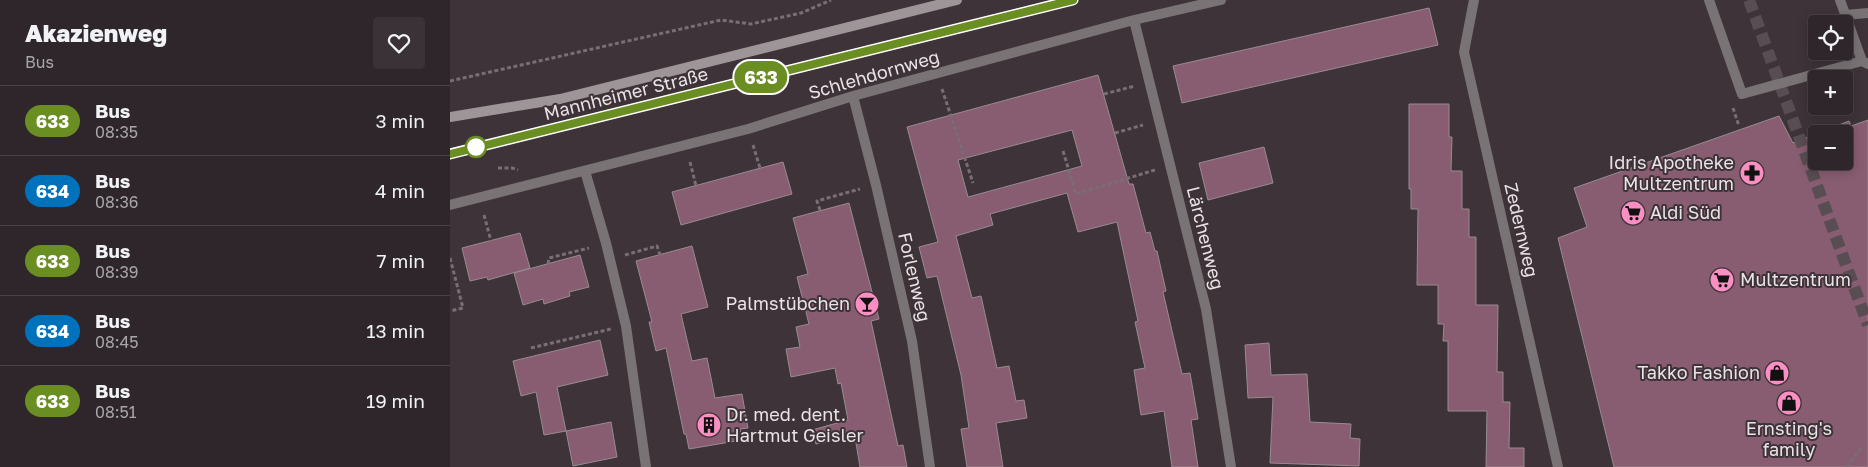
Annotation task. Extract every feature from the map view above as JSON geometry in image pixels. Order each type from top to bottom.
[{"type":"main road","name":"Mannheimer Straße","points":[[450,117],[560,99],[957,0]]},
{"type":"main road","name":"Mannheimer Straße","points":[[450,154],[1073,0]]},
{"type":"street","name":"Schlehdornweg","points":[[450,205],[748,129],[852,96],[1134,20],[1221,0]]},
{"type":"street","name":"Zedernweg","points":[[1474,0],[1464,52],[1558,467]]},
{"type":"street","points":[[1709,0],[1742,94],[1865,63],[1853,34]]},
{"type":"street","points":[[1840,0],[1845,15],[1868,13]]},
{"type":"street","name":"Lärchenweg","points":[[1134,20],[1206,308],[1231,467]]},
{"type":"street","name":"Forlenweg","points":[[852,96],[876,185],[912,341],[930,467]]},
{"type":"street","points":[[585,170],[606,243],[626,326],[646,467]]},
{"type":"path","points":[[450,81],[721,20],[751,24],[801,13],[830,0]]},
{"type":"path","points":[[937,74],[973,183]]},
{"type":"path","points":[[1104,94],[1150,83]]},
{"type":"path","points":[[1114,132],[1159,121]]},
{"type":"path","points":[[748,129],[760,168]]},
{"type":"path","points":[[685,145],[696,186]]},
{"type":"path","points":[[1063,151],[1076,194],[1170,166]]},
{"type":"path","points":[[820,210],[817,200],[876,185]]},
{"type":"path","points":[[479,198],[491,241]]},
{"type":"path","points":[[548,264],[549,258],[606,243]]},
{"type":"path","points":[[610,259],[657,246],[660,255]]},
{"type":"path","points":[[450,258],[463,308],[450,311]]},
{"type":"path","points":[[531,348],[626,326]]},
{"type":"path","points":[[1847,467],[1861,448]]},
{"type":"building","points":[[1429,8],[1438,45],[1182,103],[1173,66]]},
{"type":"building","points":[[1098,75],[1129,184],[1133,184],[1146,233],[1150,232],[1155,251],[1157,251],[1166,291],[1163,292],[1182,374],[1190,373],[1198,419],[1191,420],[1198,467],[1172,467],[1164,411],[1141,415],[1134,370],[1145,368],[1135,322],[1138,321],[1117,222],[1078,232],[1067,193],[990,214],[993,225],[956,236],[972,298],[981,296],[997,368],[1009,366],[1016,401],[1024,400],[1027,418],[996,423],[1003,467],[967,467],[961,429],[969,428],[961,375],[937,276],[927,278],[919,247],[938,242],[907,127]],"holes":[[[1072,130],[1082,166],[968,197],[958,160]]]},
{"type":"building","points":[[1409,104],[1449,104],[1449,137],[1452,137],[1451,171],[1462,171],[1462,209],[1469,209],[1469,237],[1476,237],[1476,305],[1498,305],[1497,372],[1503,372],[1503,402],[1510,402],[1509,448],[1524,448],[1524,467],[1486,467],[1487,411],[1448,411],[1448,341],[1443,341],[1444,324],[1438,324],[1438,285],[1417,285],[1418,209],[1411,209],[1411,189],[1409,189]]},
{"type":"building","name":"Multzentrum","points":[[1779,116],[1793,143],[1808,137],[1808,170],[1853,170],[1853,125],[1868,120],[1868,467],[1614,467],[1558,238],[1587,227],[1574,188]]},
{"type":"building","name":"Multzentrum","points":[[1849,121],[1851,125],[1839,125]]},
{"type":"building","points":[[1264,147],[1273,183],[1208,200],[1199,163]]},
{"type":"building","points":[[783,162],[792,194],[681,225],[672,192]]},
{"type":"building","points":[[849,203],[879,319],[871,321],[898,446],[903,445],[907,467],[860,467],[855,437],[816,444],[812,430],[848,420],[841,383],[838,384],[835,368],[791,377],[786,349],[800,347],[796,327],[809,324],[797,277],[808,274],[793,218]]},
{"type":"building","points":[[520,233],[530,268],[488,280],[487,277],[470,281],[462,248]]},
{"type":"building","points":[[692,246],[708,307],[681,314],[692,361],[707,358],[715,398],[742,394],[748,428],[740,429],[742,440],[689,449],[686,434],[684,434],[666,348],[656,351],[649,322],[652,322],[636,261]]},
{"type":"building","points":[[580,255],[589,287],[569,292],[570,296],[544,304],[543,299],[523,305],[514,273]]},
{"type":"building","points":[[600,340],[608,375],[557,387],[566,431],[544,435],[536,392],[521,396],[513,361]]},
{"type":"building","points":[[1269,343],[1271,375],[1307,374],[1310,422],[1351,424],[1350,438],[1360,439],[1359,466],[1270,463],[1273,397],[1248,398],[1245,345]]},
{"type":"building","points":[[611,422],[617,457],[573,466],[566,431]]},
{"type":"tunnel","points":[[1749,0],[1868,325]]},
{"type":"bus line","name":"633","points":[[450,154],[1073,0]]},
{"type":"place","name":"Idris Apotheke Multzentrum","points":[[1752,173]]},
{"type":"place","name":"Aldi Süd","points":[[1633,213]]},
{"type":"place","name":"Multzentrum","points":[[1722,280]]},
{"type":"place","name":"Palmstübchen","points":[[867,304]]},
{"type":"place","name":"Takko Fashion","points":[[1777,373]]},
{"type":"place","name":"Ernsting's family","points":[[1789,403]]},
{"type":"place","name":"Dr. med. dent. Hartmut Geisler","points":[[709,425]]}]
